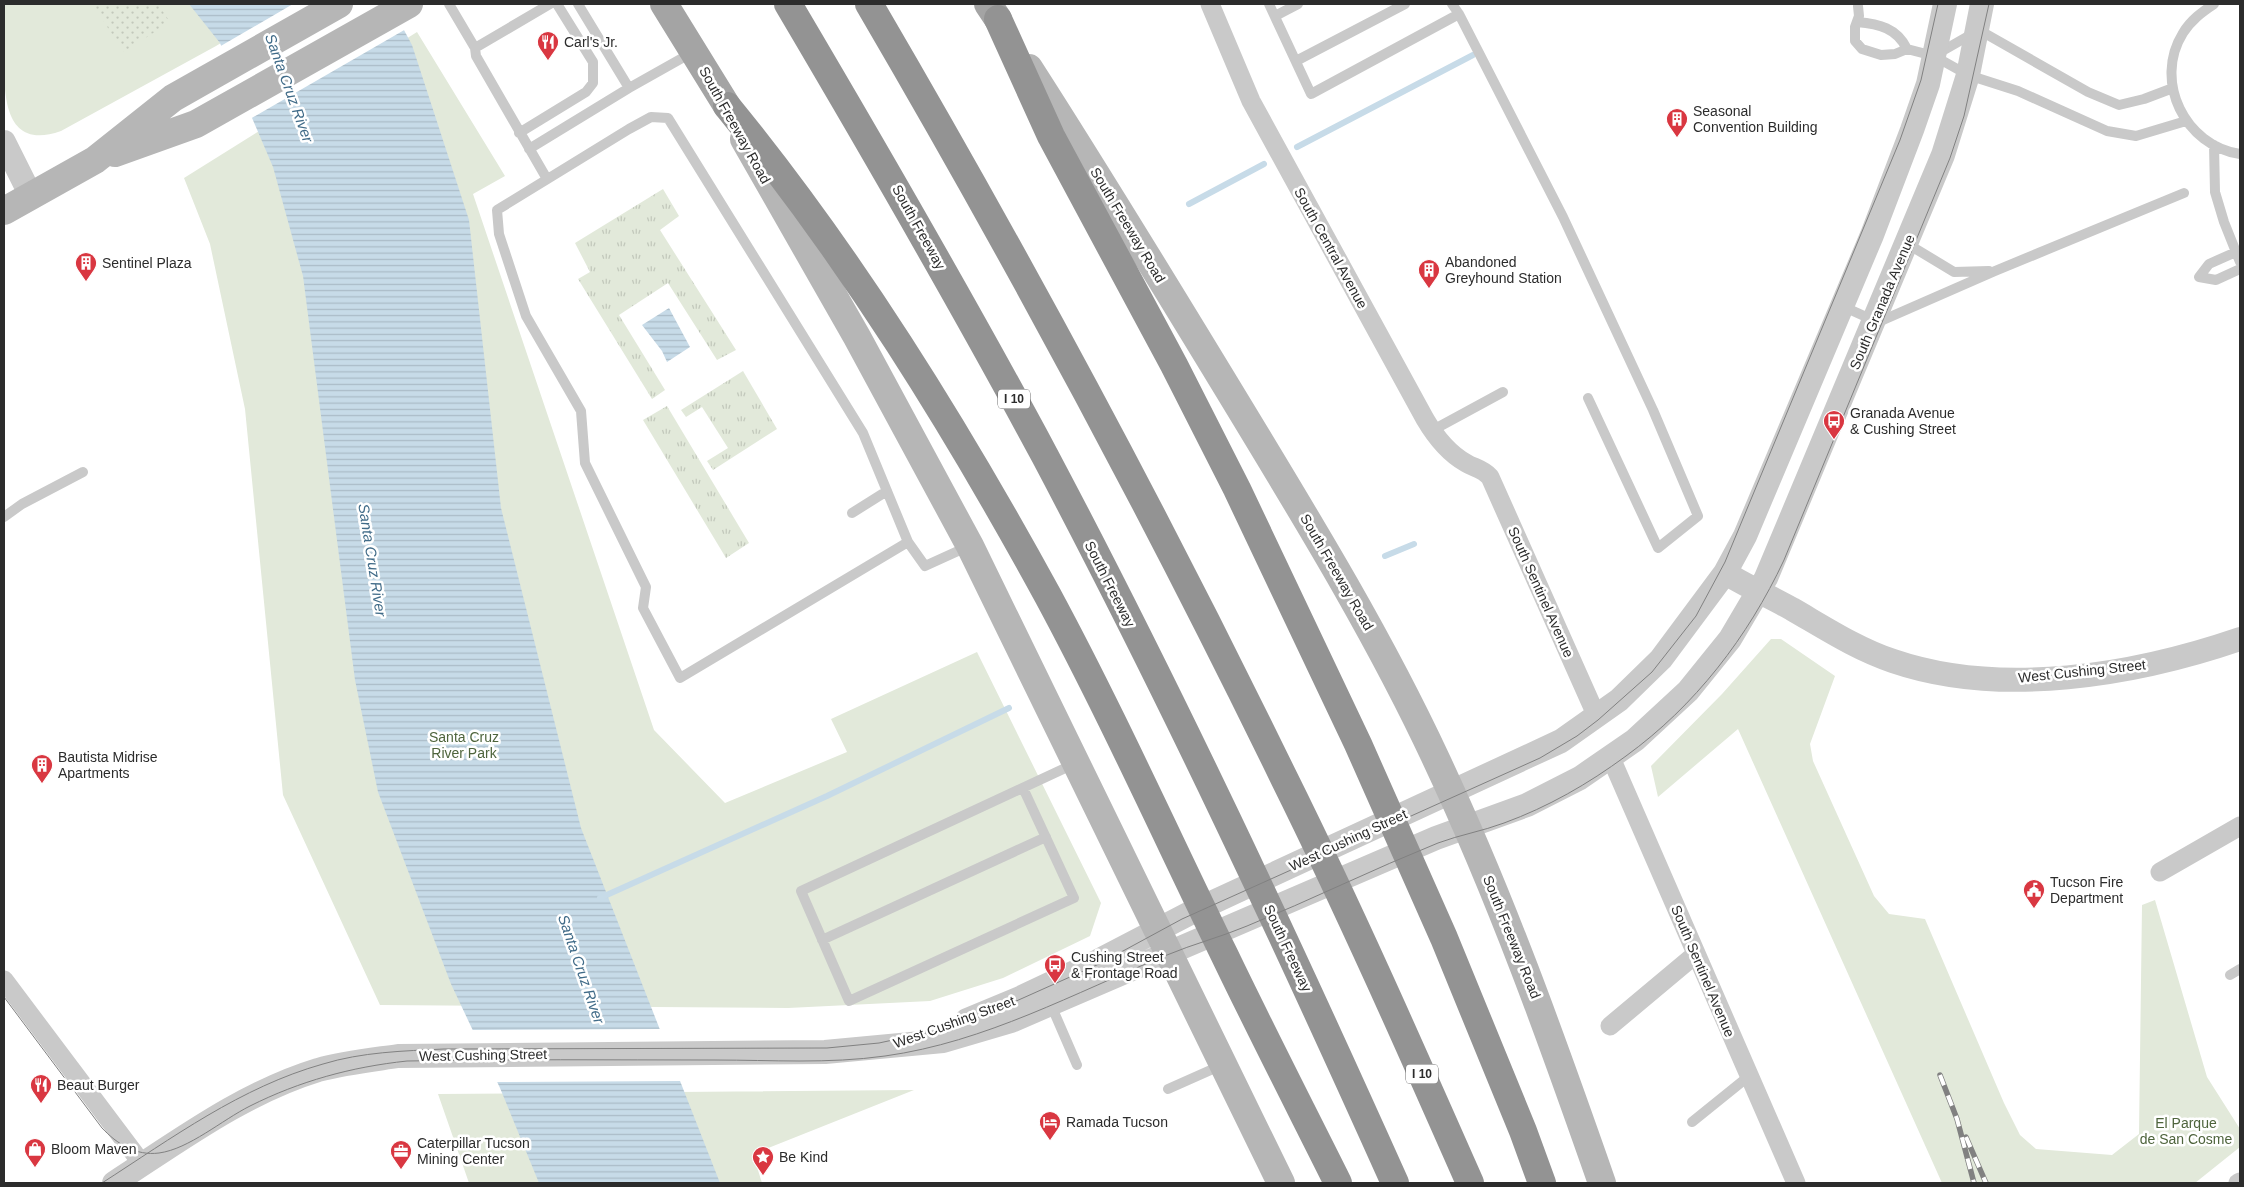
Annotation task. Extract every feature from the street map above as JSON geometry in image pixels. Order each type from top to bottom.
[{"type":"highway","name":"South Freeway","points":[[788,4],[912,214],[1045,458],[1130,623],[1220,805],[1310,994],[1395,1183]]},
{"type":"highway","name":"I 10","points":[[869,4],[983,202],[1155,521],[1284,776],[1470,1183]]},
{"type":"highway","points":[[993,11],[1051,136],[1238,489],[1358,744],[1444,938],[1523,1131],[1542,1183]]},
{"type":"highway","points":[[727,106],[787,182],[855,278],[914,366],[968,455],[1052,604],[1338,1183]]},
{"type":"main road","points":[[4,212],[95,160],[172,98],[195,87],[339,4]]},
{"type":"main road","name":"South Freeway Road","points":[[664,4],[727,106],[775,196],[879,377],[970,546],[1281,1183]]},
{"type":"main road","points":[[95,160],[196,124],[407,5]]},
{"type":"main road","name":"South Freeway Road","points":[[993,11],[1102,182],[1345,584],[1389,666],[1451,793],[1498,900],[1529,978],[1602,1183]]},
{"type":"street","name":"South Central Avenue","points":[[1210,4],[1251,101],[1433,430],[1457,457],[1481,470]]},
{"type":"street","points":[[1726,573],[1745,536],[1842,306],[1912,130],[1928,84],[1945,4]]},
{"type":"street","name":"South Granada Avenue","points":[[1758,592],[1776,557],[1943,155],[1968,75],[1982,4]]},
{"type":"street","points":[[4,142],[31,196]]},
{"type":"street","name":"South Sentinel Avenue","points":[[1481,470],[1490,477],[1597,717]]},
{"type":"street","name":"West Cushing Street","points":[[883,1048],[985,1013],[1084,968],[1156,930],[1550,747],[1597,717],[1630,690],[1661,659],[1726,573],[1838,636],[1892,661],[1933,672],[1976,679],[2038,678],[2128,668],[2184,656],[2240,638]]},
{"type":"street","name":"West Cushing Street","points":[[114,1183],[210,1120],[245,1100],[319,1070],[364,1061],[398,1056],[446,1055],[825,1052],[944,1041],[1011,1021],[1436,838],[1547,795],[1611,758],[1658,720],[1704,672],[1736,631],[1758,592]]},
{"type":"street","name":"South Sentinel Avenue","points":[[1611,758],[1796,1183]]},
{"type":"street","points":[[2160,872],[2240,826]]},
{"type":"street","points":[[1610,1026],[1696,954]]},
{"type":"street","points":[[4,980],[143,1165]]},
{"type":"lane","points":[[449,4],[475,48],[476,56],[519,133],[547,179]]},
{"type":"lane","points":[[475,48],[550,4]]},
{"type":"lane","points":[[519,133],[586,92],[593,84],[593,62],[557,4]]},
{"type":"lane","points":[[578,4],[629,88]]},
{"type":"lane","points":[[1269,4],[1311,94],[1459,14]]},
{"type":"lane","points":[[1275,16],[1298,4]]},
{"type":"lane","points":[[1296,61],[1405,4]]},
{"type":"lane","points":[[1452,4],[1459,14],[1563,216],[1653,410],[1698,516],[1658,548],[1588,398]]},
{"type":"lane","points":[[2214,4],[2192,21],[2177,46],[2173,60],[2175,100],[2186,121],[2203,139],[2214,146],[2240,154]]},
{"type":"lane","points":[[1858,6],[1859,16],[1855,41],[1862,49],[1881,55],[1895,54],[1907,49],[1934,56],[1968,75],[2018,91],[2107,132],[2136,136],[2186,121]]},
{"type":"lane","points":[[1857,22],[1876,24],[1889,28],[1902,39],[1907,49]]},
{"type":"lane","points":[[1934,56],[1978,30],[2088,92],[2119,104],[2144,99],[2173,88]]},
{"type":"lane","points":[[529,150],[629,88],[693,52]]},
{"type":"lane","points":[[908,542],[680,678],[642,608],[646,587],[585,463],[581,411],[526,316],[499,234],[497,210],[636,125],[651,117],[668,118],[863,432],[908,542],[925,566],[970,546]]},
{"type":"lane","points":[[2214,146],[2214,192],[2238,257],[2209,264],[2199,278],[2216,280],[2240,269]]},
{"type":"lane","points":[[1842,306],[1874,320],[1884,320],[1995,271],[2184,193]]},
{"type":"lane","points":[[1906,243],[1954,272],[1995,271]]},
{"type":"lane","points":[[1433,430],[1503,392]]},
{"type":"lane","points":[[4,517],[22,504],[83,472]]},
{"type":"lane","points":[[852,513],[887,491]]},
{"type":"lane","points":[[1023,788],[1074,898],[849,1001],[800,891],[1075,763]]},
{"type":"lane","points":[[822,940],[1046,837]]},
{"type":"lane","points":[[2230,975],[2240,969]]},
{"type":"lane","points":[[1051,1005],[1076,1065]]},
{"type":"lane","points":[[1168,1089],[1223,1064]]},
{"type":"lane","points":[[1692,1122],[1749,1076]]},
{"type":"green space","points":[[4,4],[286,4],[216,46],[61,131],[42,135],[28,134],[18,127],[7,104],[4,74]]},
{"type":"green space","points":[[92,4],[158,4],[170,22],[124,52]]},
{"type":"green space","name":"Santa Cruz River Park","points":[[417,32],[505,176],[473,194],[654,730],[725,803],[847,752],[831,719],[977,652],[1101,903],[1090,936],[1003,978],[930,1001],[788,1008],[380,1005],[283,795],[245,409],[210,244],[184,178]]},
{"type":"green space","points":[[663,189],[679,216],[660,230],[736,350],[717,360],[668,283],[619,315],[665,390],[652,399],[578,279],[590,272],[575,243]]},
{"type":"green space","points":[[743,371],[777,429],[713,470],[707,461],[728,448],[702,407],[686,417],[681,410]]},
{"type":"green space","points":[[667,406],[749,543],[726,558],[643,420]]},
{"type":"green space","name":"El Parque de San Cosme","points":[[1771,639],[1781,639],[1835,676],[1810,744],[1813,761],[1874,896],[1889,914],[1925,919],[2004,1103],[2020,1135],[2036,1149],[2112,1155],[2139,1134],[2142,905],[2155,900],[2207,1077],[2240,1129],[2240,1147],[2195,1183],[1942,1183],[1738,729],[1658,797],[1651,766],[1722,694]]},
{"type":"green space","points":[[914,1090],[753,1154],[762,1183],[469,1183],[438,1094]]},
{"type":"water","name":"Santa Cruz River","points":[[189,4],[390,4],[412,45],[469,220],[501,508],[581,828],[720,1183],[539,1183],[500,1088],[451,984],[378,792],[355,680],[303,276],[273,167],[220,43]]},
{"type":"water","points":[[669,308],[690,347],[667,362],[662,351],[642,325]]},
{"type":"pier","points":[[293,4],[393,4],[406,29],[250,119],[219,47]]},
{"type":"pier","points":[[661,1029],[681,1081],[494,1082],[470,1030]]},
{"type":"waterway","points":[[1297,147],[1473,55]]},
{"type":"waterway","points":[[1189,204],[1264,164]]},
{"type":"waterway","points":[[1385,556],[1414,544]]},
{"type":"waterway","points":[[600,898],[827,796],[1009,708]]},
{"type":"tram line","points":[[102,1183],[208,1115],[235,1100],[293,1074],[353,1057],[413,1050],[444,1049],[827,1048],[879,1043],[939,1030],[985,1015],[1099,964],[1182,919],[1540,758],[1577,736],[1652,672],[1696,616],[1725,562],[1900,140],[1921,80],[1938,4]]},
{"type":"tram line","points":[[4,997],[102,1128],[128,1148],[142,1153],[159,1153],[182,1146],[250,1106],[288,1089],[346,1071],[407,1061],[821,1061],[885,1056],[959,1040],[1029,1014],[1187,947],[1237,930],[1438,843],[1504,823],[1552,802],[1612,766],[1675,715],[1697,692],[1736,643],[1770,588],[1784,560],[1950,158],[1964,116],[1989,4]]},
{"type":"railway","points":[[1940,1075],[1957,1119],[1974,1183]]},
{"type":"railway","points":[[1966,1137],[1986,1183]]},
{"type":"place","name":"Carl's Jr.","points":[[548,61]]},
{"type":"place","name":"Seasonal Convention Building","points":[[1677,138]]},
{"type":"place","name":"Sentinel Plaza","points":[[86,282]]},
{"type":"place","name":"Abandoned Greyhound Station","points":[[1429,289]]},
{"type":"place","name":"Granada Avenue & Cushing Street","points":[[1834,440]]},
{"type":"place","name":"Bautista Midrise Apartments","points":[[42,784]]},
{"type":"place","name":"Tucson Fire Department","points":[[2034,909]]},
{"type":"place","name":"Cushing Street & Frontage Road","points":[[1055,984]]},
{"type":"place","name":"Beaut Burger","points":[[41,1104]]},
{"type":"place","name":"Ramada Tucson","points":[[1050,1141]]},
{"type":"place","name":"Bloom Maven","points":[[35,1168]]},
{"type":"place","name":"Caterpillar Tucson Mining Center","points":[[401,1170]]},
{"type":"place","name":"Be Kind","points":[[763,1176]]}]
